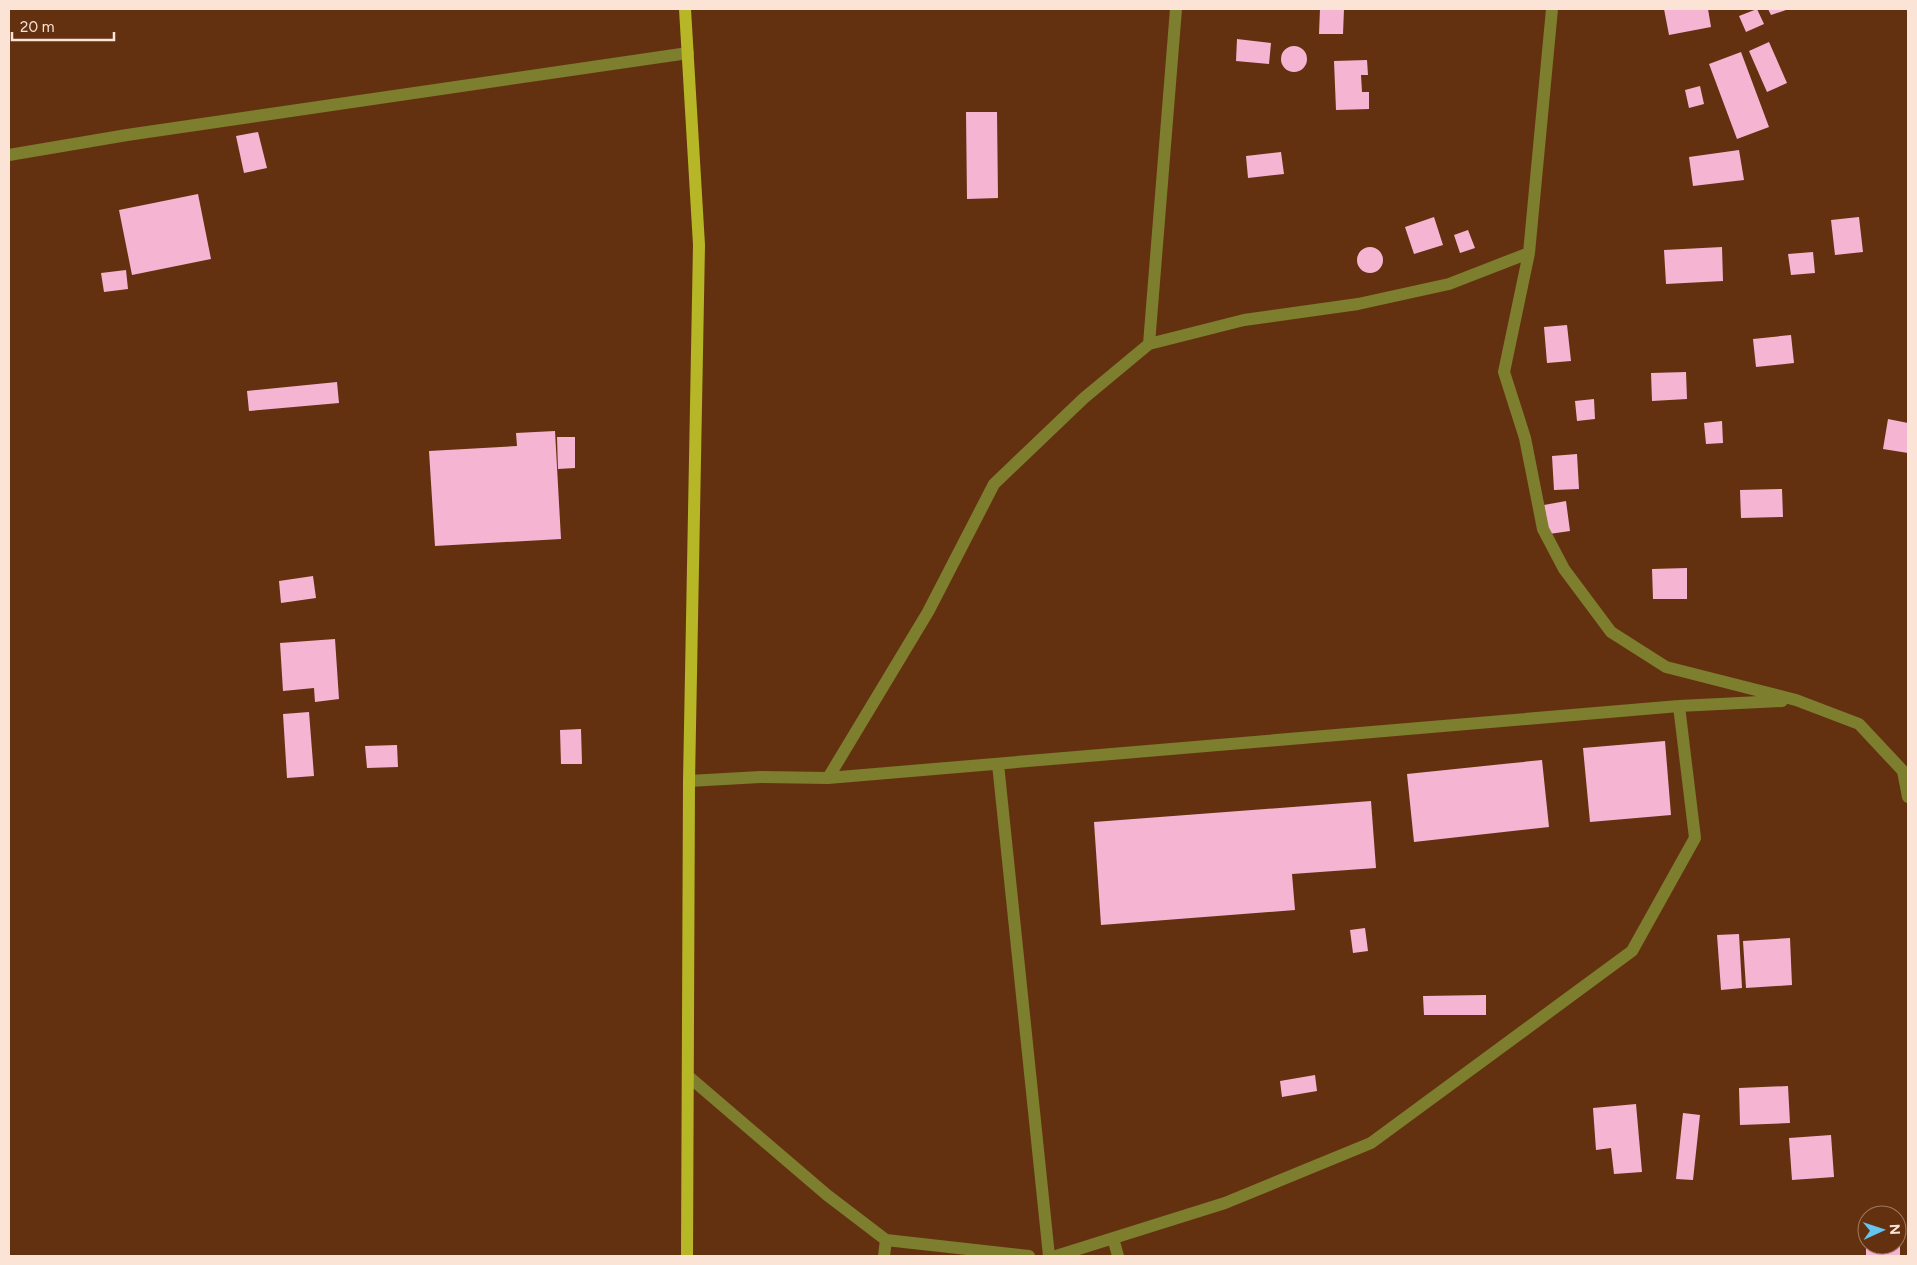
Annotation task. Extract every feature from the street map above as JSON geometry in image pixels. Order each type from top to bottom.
[{"type":"main road","points":[[685,9],[698,246],[690,781],[687,1256]]},
{"type":"street","points":[[1149,344],[1176,9]]},
{"type":"street","points":[[1552,9],[1530,253],[1504,372],[1525,438],[1543,529],[1564,569],[1611,632],[1666,667],[1796,700],[1859,724],[1903,771],[1908,797]]},
{"type":"street","points":[[9,155],[127,135],[688,53]]},
{"type":"street","points":[[828,778],[928,612],[994,484],[1084,398],[1149,344],[1244,320],[1358,304],[1449,284],[1530,253]]},
{"type":"street","points":[[690,781],[760,777],[828,778],[1680,706],[1796,700]]},
{"type":"street","points":[[1056,1256],[1225,1203],[1371,1143],[1632,950],[1695,838],[1680,706]]},
{"type":"street","points":[[998,764],[1049,1256]]},
{"type":"street","points":[[688,1076],[827,1195],[886,1240],[1029,1256]]},
{"type":"street","points":[[1113,1238],[1118,1256]]},
{"type":"street","points":[[884,1256],[886,1240]]},
{"type":"building","points":[[1320,9],[1344,9],[1343,34],[1319,34]]},
{"type":"building","points":[[1664,9],[1708,9],[1711,27],[1669,35]]},
{"type":"building","points":[[1757,9],[1764,24],[1746,32],[1739,16]]},
{"type":"building","points":[[1768,9],[1789,9],[1771,15]]},
{"type":"building","points":[[1237,39],[1271,43],[1269,64],[1236,61]]},
{"type":"building","points":[[1769,42],[1787,83],[1767,92],[1749,51]]},
{"type":"building","points":[[1294,46],[1303,50],[1307,59],[1303,68],[1294,72],[1285,68],[1281,59],[1285,50]]},
{"type":"building","points":[[1741,52],[1769,127],[1737,139],[1709,64]]},
{"type":"building","points":[[1367,60],[1368,75],[1361,75],[1362,92],[1369,92],[1369,109],[1336,110],[1334,61]]},
{"type":"building","points":[[1700,86],[1704,104],[1689,108],[1685,90]]},
{"type":"building","points":[[966,112],[997,112],[998,198],[967,199]]},
{"type":"building","points":[[258,132],[267,168],[244,173],[236,136]]},
{"type":"building","points":[[1739,150],[1744,180],[1693,186],[1689,157]]},
{"type":"building","points":[[1281,152],[1284,174],[1248,178],[1246,156]]},
{"type":"building","points":[[198,194],[211,259],[132,275],[119,210]]},
{"type":"building","points":[[1434,217],[1443,245],[1414,254],[1405,227]]},
{"type":"building","points":[[1859,217],[1863,252],[1835,255],[1831,220]]},
{"type":"building","points":[[1468,230],[1475,248],[1460,253],[1454,235]]},
{"type":"building","points":[[1370,247],[1379,251],[1383,260],[1379,269],[1370,273],[1361,269],[1357,260],[1361,251]]},
{"type":"building","points":[[1722,247],[1723,281],[1666,284],[1664,250]]},
{"type":"building","points":[[1813,252],[1815,273],[1791,275],[1788,254]]},
{"type":"building","points":[[126,270],[128,289],[104,292],[101,273]]},
{"type":"building","points":[[1567,325],[1571,361],[1547,363],[1544,327]]},
{"type":"building","points":[[1791,335],[1794,363],[1756,367],[1753,339]]},
{"type":"building","points":[[1686,372],[1687,399],[1652,401],[1651,373]]},
{"type":"building","points":[[337,382],[339,403],[249,411],[247,391]]},
{"type":"building","points":[[1594,399],[1595,419],[1577,421],[1575,401]]},
{"type":"building","points":[[1888,419],[1908,423],[1908,453],[1883,449]]},
{"type":"building","points":[[1722,421],[1723,443],[1706,444],[1704,423]]},
{"type":"building","points":[[555,431],[561,539],[435,546],[429,451],[517,446],[516,433]]},
{"type":"building","points":[[557,437],[575,437],[575,468],[558,469]]},
{"type":"building","points":[[1577,454],[1579,489],[1554,490],[1552,456]]},
{"type":"building","points":[[1782,489],[1783,517],[1741,518],[1740,490]]},
{"type":"building","points":[[1566,501],[1570,531],[1549,534],[1544,505]]},
{"type":"building","points":[[1687,568],[1687,599],[1653,599],[1652,569]]},
{"type":"building","points":[[313,576],[316,598],[281,603],[279,581]]},
{"type":"building","points":[[335,639],[339,699],[315,702],[314,688],[283,691],[280,643]]},
{"type":"building","points":[[309,712],[314,776],[287,778],[283,714]]},
{"type":"building","points":[[581,729],[582,764],[561,764],[560,730]]},
{"type":"building","points":[[1665,741],[1671,815],[1590,822],[1583,748]]},
{"type":"building","points":[[397,745],[398,767],[367,768],[365,746]]},
{"type":"building","points":[[1542,760],[1549,827],[1414,842],[1407,774]]},
{"type":"building","points":[[1371,801],[1376,868],[1292,874],[1295,910],[1101,925],[1094,822]]},
{"type":"building","points":[[1365,928],[1368,951],[1353,953],[1350,930]]},
{"type":"building","points":[[1739,934],[1742,988],[1721,990],[1717,935]]},
{"type":"building","points":[[1790,938],[1792,985],[1746,988],[1743,941]]},
{"type":"building","points":[[1486,995],[1486,1015],[1424,1015],[1423,996]]},
{"type":"building","points":[[1315,1075],[1317,1091],[1282,1097],[1280,1081]]},
{"type":"building","points":[[1788,1086],[1790,1123],[1740,1125],[1739,1088]]},
{"type":"building","points":[[1636,1104],[1642,1172],[1614,1174],[1611,1148],[1596,1150],[1593,1108]]},
{"type":"building","points":[[1683,1113],[1700,1115],[1693,1180],[1676,1179]]},
{"type":"building","points":[[1831,1135],[1834,1177],[1792,1180],[1789,1138]]},
{"type":"building","points":[[1866,1255],[1900,1255],[1900,1256]]}]
